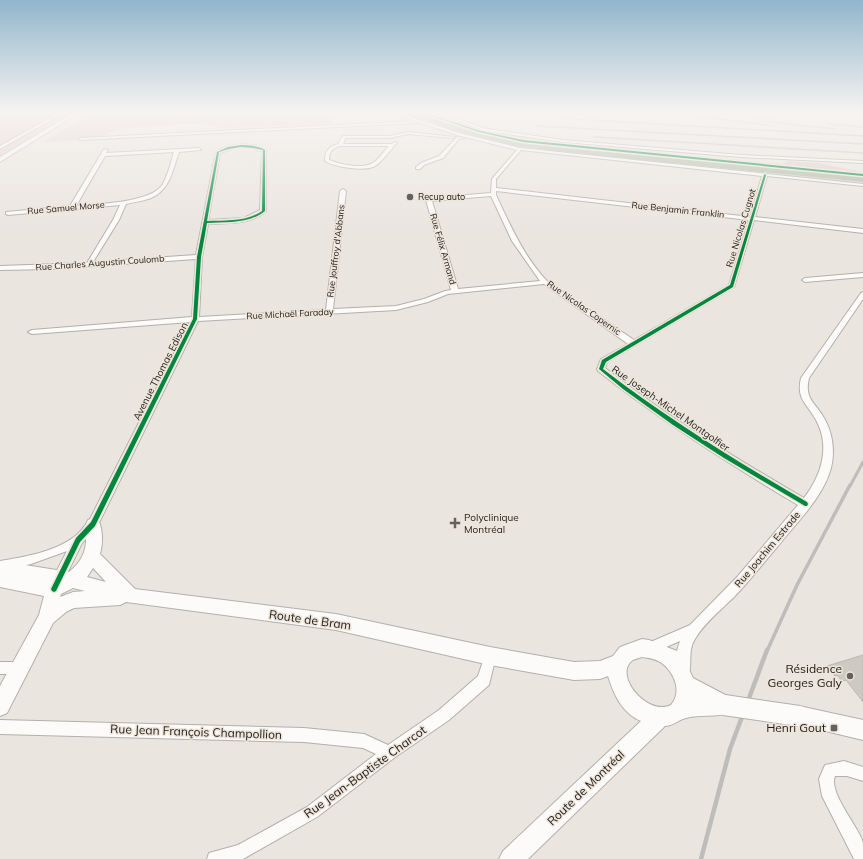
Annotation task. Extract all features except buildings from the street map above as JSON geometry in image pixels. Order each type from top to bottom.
[{"type":"main road","points":[[0,160],[11,153]]},
{"type":"main road","points":[[0,580],[61,582],[81,572],[92,556],[94,532],[93,524]]},
{"type":"main road","points":[[92,556],[131,596]]},
{"type":"main road","name":"Route de Bram","points":[[0,567],[61,582],[131,596],[336,622],[490,656],[574,671],[600,670],[618,663]]},
{"type":"main road","points":[[0,706],[47,617],[61,582]]},
{"type":"main road","points":[[47,617],[60,606],[73,600],[131,596]]},
{"type":"main road","points":[[650,648],[669,658],[678,667],[685,681],[685,702],[676,713],[668,716],[660,717],[649,715],[639,710],[622,693],[618,682],[618,663],[627,652],[634,649],[650,648]]},
{"type":"main road","points":[[685,681],[724,705]]},
{"type":"main road","points":[[681,708],[724,705],[799,716],[863,730]]},
{"type":"main road","name":"Route de Montréal","points":[[511,859],[660,717]]},
{"type":"street","points":[[72,207],[103,155],[138,153]]},
{"type":"street","name":"Rue Samuel Morse","points":[[8,213],[124,203],[149,197],[165,185],[176,153]]},
{"type":"street","name":"Avenue Thomas Edison","points":[[0,567],[36,559],[61,550],[78,540],[93,524],[195,319],[199,256],[217,153]]},
{"type":"street","name":"Avenue Thomas Edison","points":[[206,222],[249,218],[258,215],[263,211],[264,153]]},
{"type":"street","points":[[327,153],[327,161],[365,167],[375,164],[386,153]]},
{"type":"street","points":[[418,168],[423,163],[442,156],[445,153]]},
{"type":"street","points":[[493,191],[494,179],[516,153]]},
{"type":"street","points":[[566,153],[863,185]]},
{"type":"street","points":[[706,153],[863,162]]},
{"type":"street","name":"Rue Nicolas Cugnot","points":[[732,286],[754,218],[765,175]]},
{"type":"street","name":"Rue Benjamin Franklin","points":[[493,191],[754,218],[863,231]]},
{"type":"street","name":"Rue Nicolas Copernic","points":[[493,191],[515,241],[539,276],[545,282],[634,344]]},
{"type":"street","name":"Rue Félix Armand","points":[[455,291],[429,200],[493,191]]},
{"type":"street","name":"Rue Jouffroy d'Abbans","points":[[329,311],[343,192]]},
{"type":"street","points":[[89,264],[116,220],[124,203]]},
{"type":"street","name":"Rue Charles Augustin Coulomb","points":[[0,268],[89,264],[199,256]]},
{"type":"street","points":[[805,280],[863,275]]},
{"type":"street","name":"Rue Michaël Faraday","points":[[32,332],[195,319],[396,308],[455,291],[545,282]]},
{"type":"street","name":"Rue Joseph-Michel Montgolfier","points":[[732,286],[604,361],[601,369],[674,423],[726,458],[805,504]]},
{"type":"street","name":"Rue Joachim Estrade","points":[[685,681],[685,644],[694,629],[738,586],[805,504],[819,484],[828,462],[827,438],[824,426],[803,394],[802,387],[806,378],[863,294]]},
{"type":"street","name":"Avenue Thomas Edison","points":[[61,582],[78,540]]},
{"type":"street","name":"Rue Joachim Estrade","points":[[650,648],[694,629]]},
{"type":"street","name":"Rue Jean-Baptiste Charcot","points":[[215,859],[241,852],[312,812],[389,753],[444,715],[484,680],[490,656]]},
{"type":"street","points":[[0,668],[20,668]]},
{"type":"street","name":"Rue Jean François Champollion","points":[[0,727],[304,735],[364,741],[389,753]]},
{"type":"street","points":[[863,774],[848,768],[837,769],[830,770],[826,779],[830,796],[863,859]]},
{"type":"shaded area","points":[[576,153],[620,153],[863,176],[863,182]]},
{"type":"shaded area","points":[[620,153],[667,153],[783,164],[788,161],[817,163],[863,172],[863,176]]},
{"type":"shaded area","points":[[581,155],[863,182],[863,185]]},
{"type":"railway","points":[[850,486],[863,462]]},
{"type":"railway","points":[[767,651],[797,585],[850,485]]},
{"type":"railway","points":[[701,859],[730,749],[767,650]]},
{"type":"cycle path","points":[[54,589],[78,540],[93,524],[195,319],[199,257],[218,153]]},
{"type":"cycle path","points":[[206,222],[251,218],[263,211],[264,153]]},
{"type":"cycle path","points":[[644,153],[863,175]]},
{"type":"cycle path","points":[[765,175],[732,286],[604,361],[601,369],[625,388],[700,441],[805,504]]},
{"type":"place","name":"Recup auto","points":[[410,197]]},
{"type":"place","name":"Polyclinique Montréal","points":[[455,523]]},
{"type":"place","name":"Résidence Georges Galy","points":[[850,676]]},
{"type":"place","name":"Henri Gout","points":[[834,728]]}]
